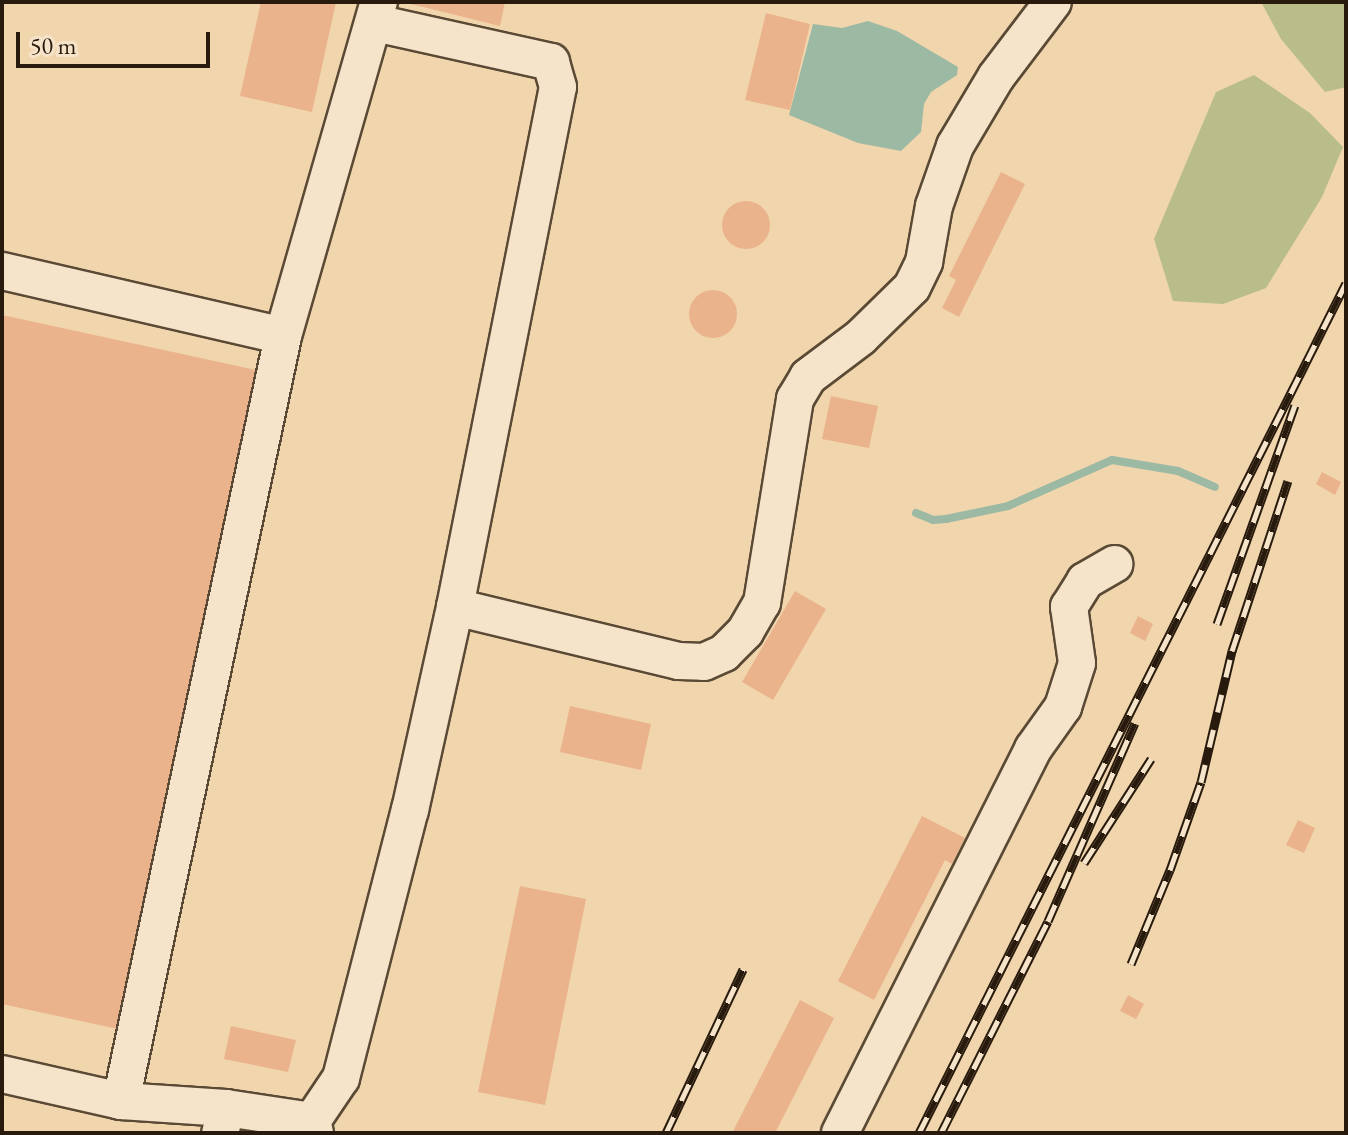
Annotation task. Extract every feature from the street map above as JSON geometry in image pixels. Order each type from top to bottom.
[{"type":"street","points":[[455,607],[679,661],[704,662],[724,653],[745,632],[762,603],[795,399],[808,377],[861,337],[912,287],[924,262],[934,206],[955,146],[996,77],[1053,2]]},
{"type":"street","points":[[2,1074],[121,1101],[223,1120],[314,1127],[341,1078],[410,810],[455,607],[558,87],[551,62],[377,13],[283,336],[121,1101]]},
{"type":"street","points":[[2,271],[283,336]]},
{"type":"street","points":[[840,1133],[1033,749],[1063,707],[1077,663],[1069,607],[1085,581],[1115,564]]},
{"type":"green space","points":[[1261,2],[1346,2],[1346,87],[1325,92],[1281,39]]},
{"type":"green space","points":[[1254,75],[1310,113],[1343,147],[1322,197],[1266,288],[1223,304],[1173,301],[1154,239],[1216,92]]},
{"type":"shaded area","points":[[868,21],[897,31],[958,67],[957,75],[931,92],[924,104],[921,132],[901,151],[858,143],[789,115],[813,24],[842,28]]},
{"type":"building","points":[[261,2],[336,2],[312,112],[240,96]]},
{"type":"building","points":[[403,2],[505,2],[500,26]]},
{"type":"building","points":[[766,13],[810,24],[790,110],[745,100]]},
{"type":"building","points":[[1001,172],[1025,184],[959,317],[942,308],[956,280],[949,276]]},
{"type":"building","points":[[746,201],[763,208],[770,225],[763,242],[746,249],[729,242],[722,225],[729,208]]},
{"type":"building","points":[[713,290],[722,291],[730,297],[736,305],[736,323],[730,331],[722,337],[713,338],[704,337],[696,331],[690,323],[689,314],[690,305],[696,297],[704,291]]},
{"type":"building","points":[[2,315],[261,371],[118,1029],[2,1004]]},
{"type":"building","points":[[831,396],[878,406],[869,448],[822,439]]},
{"type":"building","points":[[1322,472],[1341,482],[1335,495],[1316,484]]},
{"type":"building","points":[[795,591],[826,609],[773,700],[742,682]]},
{"type":"building","points":[[1138,616],[1153,624],[1145,641],[1130,633]]},
{"type":"building","points":[[570,706],[651,724],[641,770],[560,752]]},
{"type":"building","points":[[922,816],[965,838],[952,864],[945,860],[874,1000],[838,981]]},
{"type":"building","points":[[1298,820],[1315,828],[1304,853],[1286,845]]},
{"type":"building","points":[[520,886],[586,899],[545,1105],[478,1092]]},
{"type":"building","points":[[1128,995],[1144,1004],[1136,1019],[1120,1011]]},
{"type":"building","points":[[800,1000],[834,1018],[775,1133],[732,1133]]},
{"type":"building","points":[[231,1026],[296,1040],[288,1072],[224,1059]]},
{"type":"waterway","points":[[916,513],[933,520],[1008,506],[1112,460],[1178,471],[1215,487]]},
{"type":"railway","points":[[919,1133],[1346,283]]},
{"type":"railway","points":[[1217,624],[1295,405]]},
{"type":"railway","points":[[1131,964],[1170,870],[1201,782],[1232,651],[1288,481]]},
{"type":"railway","points":[[941,1133],[1048,921],[1135,723]]},
{"type":"railway","points":[[1084,863],[1151,759]]},
{"type":"railway","points":[[666,1133],[743,969]]}]
